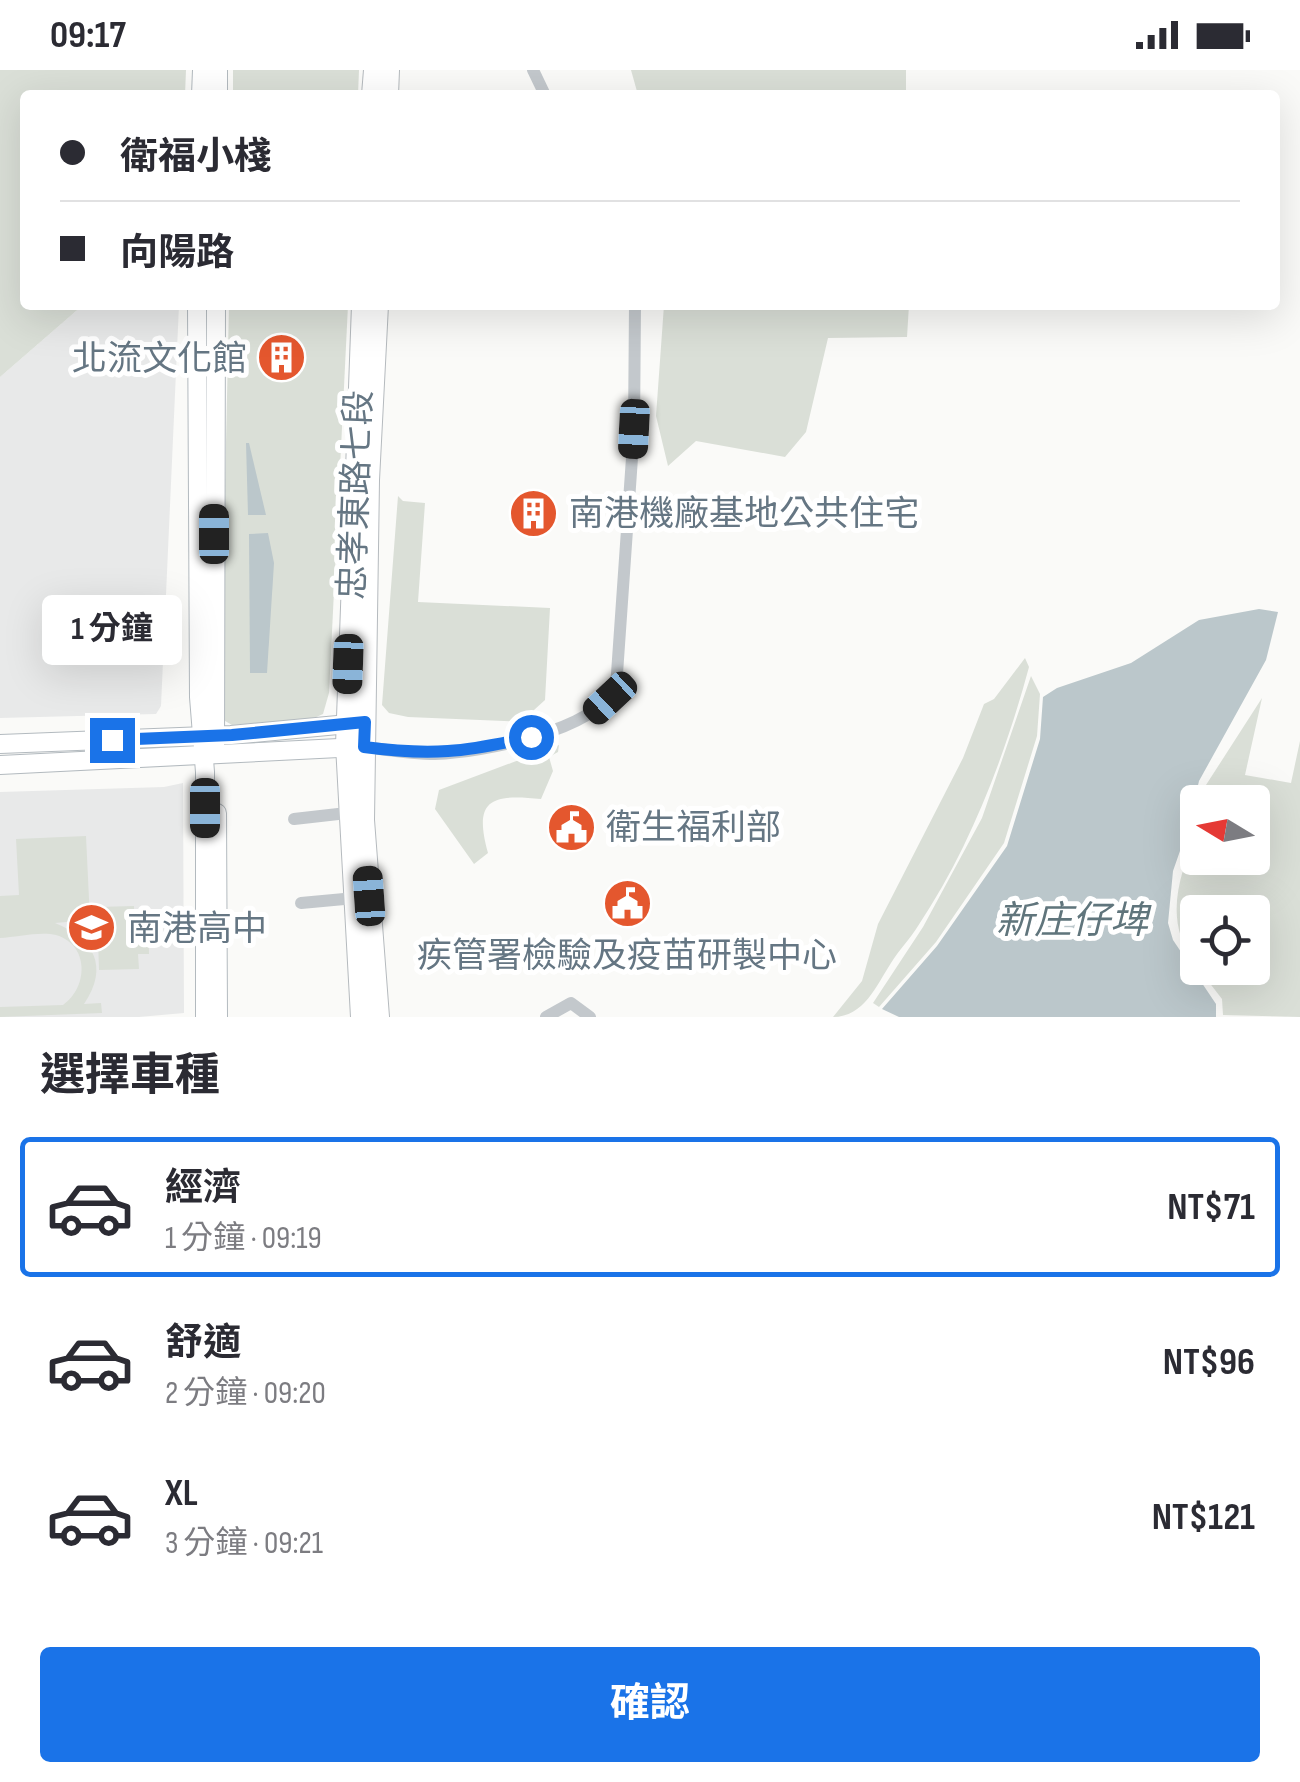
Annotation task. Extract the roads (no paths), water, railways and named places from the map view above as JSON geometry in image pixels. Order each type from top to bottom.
[{"type":"main road","name":"忠孝東路七段","points":[[356,723],[362,310]]},
{"type":"main road","name":"忠孝東路七段","points":[[355,746],[378,310]]},
{"type":"main road","points":[[355,746],[348,813],[360,1017]]},
{"type":"main road","points":[[355,746],[379,1017]]},
{"type":"street","points":[[196,310],[199,697],[209,736]]},
{"type":"street","points":[[216,310],[209,736],[218,1017]]},
{"type":"street","points":[[0,765],[355,746],[409,754],[465,752],[531,737],[595,712],[616,688],[634,429],[635,310]]},
{"type":"street","points":[[0,744],[209,736],[356,723]]},
{"type":"street","points":[[205,1017],[210,755]]},
{"type":"street","points":[[294,819],[348,813]]},
{"type":"street","points":[[301,903],[354,898]]},
{"type":"street","points":[[546,1017],[571,1002],[590,1017]]},
{"type":"water","points":[[249,443],[266,515],[248,515]]},
{"type":"water","points":[[268,533],[274,563],[267,673],[250,673],[249,534]]},
{"type":"water","name":"新庄仔埤","points":[[1259,609],[1278,612],[1266,660],[1198,785],[1180,785],[1180,851],[1173,871],[1168,923],[1180,950],[1180,985],[1203,985],[1216,1004],[1216,1017],[899,1017],[882,1009],[937,946],[1007,846],[1040,739],[1043,697],[1057,688],[1131,663],[1199,620]]},
{"type":"place","name":"北流文化館","points":[[282,358]]},
{"type":"place","name":"南港機廠基地公共住宅","points":[[534,513]]},
{"type":"place","name":"衛生福利部","points":[[571,827]]},
{"type":"place","name":"疾管署檢驗及疫苗研製中心","points":[[627,903]]},
{"type":"place","name":"南港高中","points":[[92,928]]}]
